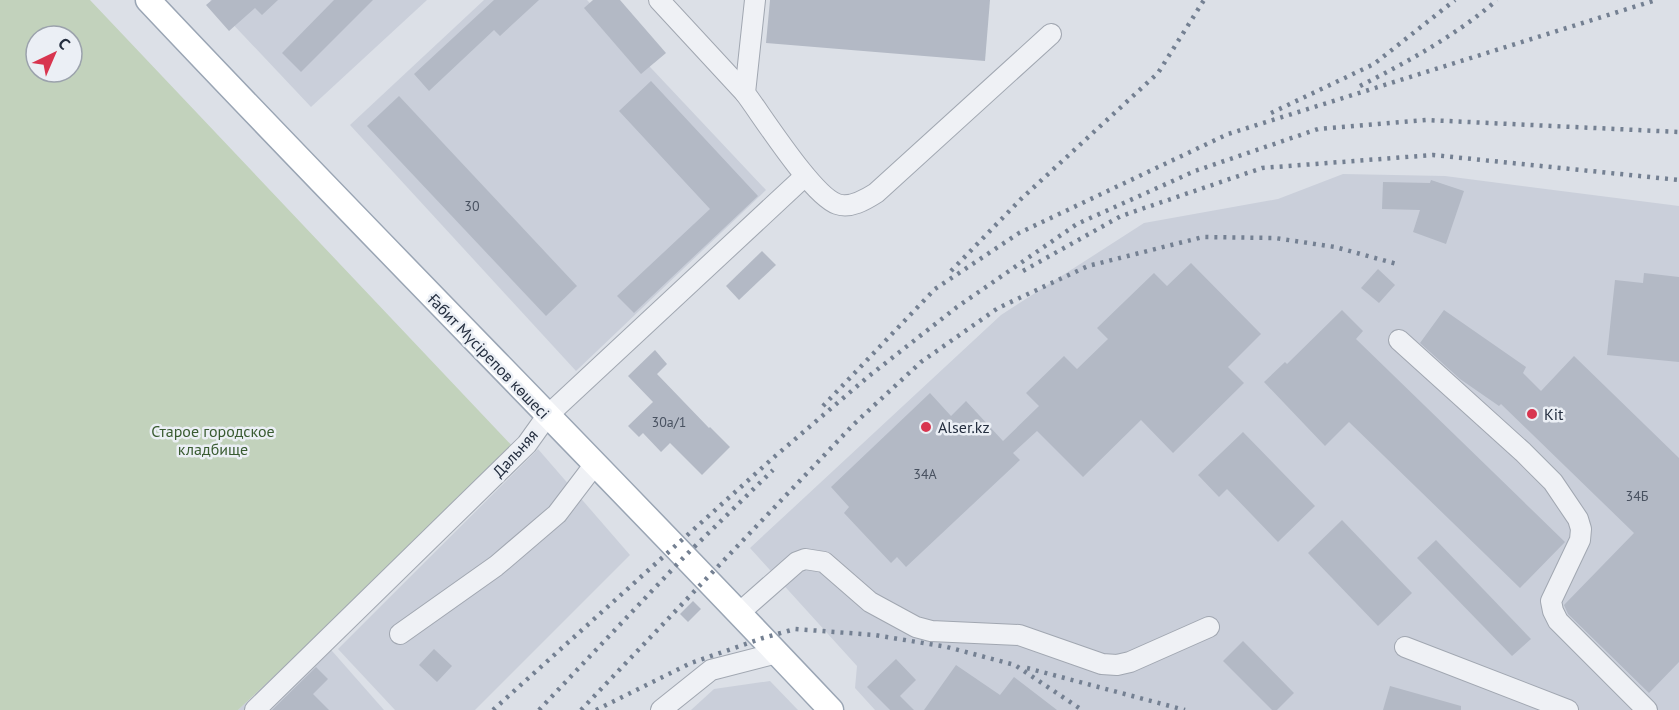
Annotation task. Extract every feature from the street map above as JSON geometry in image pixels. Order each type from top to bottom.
[{"type":"main road","name":"Ғабит Мүсірепов көшесі","points":[[148,0],[295,156],[831,710]]},
{"type":"lane","points":[[659,0],[745,93],[805,176],[826,198],[838,205],[851,205],[876,193],[1051,34]]},
{"type":"lane","points":[[745,93],[755,0]]},
{"type":"lane","name":"Дальняя","points":[[255,710],[527,444],[547,416],[805,176]]},
{"type":"lane","points":[[1399,340],[1531,459],[1553,482],[1572,508],[1581,529],[1580,540],[1551,601],[1553,611],[1566,629],[1647,710]]},
{"type":"lane","points":[[400,634],[496,566],[556,514],[595,464]]},
{"type":"lane","points":[[739,613],[797,562],[805,559],[824,562],[870,602],[916,627],[931,631],[1019,634],[1102,664],[1118,666],[1130,662],[1209,627]]},
{"type":"lane","points":[[1405,647],[1568,710]]},
{"type":"lane","points":[[661,710],[711,670],[777,652]]},
{"type":"shaded area","points":[[210,0],[427,0],[311,107]]},
{"type":"shaded area","points":[[484,0],[587,0],[766,190],[576,371],[350,125]]},
{"type":"shaded area","points":[[1343,174],[1445,176],[1679,206],[1679,710],[875,710],[855,688],[857,666],[750,548],[1001,315],[1144,223],[1278,199]]},
{"type":"shaded area","points":[[538,449],[630,555],[475,710],[395,710],[338,649]]},
{"type":"shaded area","points":[[318,635],[384,710],[238,710]]},
{"type":"shaded area","points":[[770,681],[798,710],[691,710],[714,689]]},
{"type":"green space","name":"Старое городское кладбище","points":[[0,0],[90,0],[516,450],[238,710],[0,710]]},
{"type":"building","points":[[212,0],[278,0],[262,15],[255,8],[229,31],[206,5]]},
{"type":"building","points":[[334,0],[373,0],[301,72],[282,53]]},
{"type":"building","points":[[494,0],[539,0],[500,36],[494,30],[429,91],[414,74]]},
{"type":"building","points":[[593,0],[620,0],[666,53],[641,74],[584,8]]},
{"type":"building","points":[[770,0],[990,0],[985,61],[766,43]]},
{"type":"building","points":[[651,81],[758,196],[634,313],[617,296],[710,209],[619,111]]},
{"type":"building","points":[[399,96],[577,286],[546,316],[367,126]]},
{"type":"building","points":[[1431,180],[1464,191],[1446,244],[1413,232],[1420,210],[1382,209],[1383,182],[1430,183]]},
{"type":"building","points":[[762,251],[776,265],[739,300],[726,286]]},
{"type":"building","points":[[1191,263],[1261,334],[1228,367],[1244,383],[1173,453],[1141,420],[1083,477],[1037,431],[1013,453],[1020,460],[906,567],[897,557],[891,563],[844,513],[849,507],[831,487],[930,393],[951,416],[966,401],[1003,441],[1039,406],[1026,393],[1064,356],[1077,369],[1108,339],[1097,328],[1154,273],[1167,286]]},
{"type":"building","points":[[1378,269],[1395,285],[1379,303],[1361,288]]},
{"type":"building","points":[[1644,273],[1679,277],[1679,362],[1607,355],[1615,280],[1643,283]]},
{"type":"building","points":[[1342,310],[1363,331],[1356,339],[1565,542],[1520,588],[1349,422],[1325,446],[1264,382],[1285,362],[1287,364]]},
{"type":"building","points":[[1444,310],[1526,367],[1523,373],[1541,391],[1574,356],[1679,458],[1679,662],[1649,693],[1568,614],[1564,605],[1634,533],[1501,404],[1499,406],[1460,379],[1420,343]]},
{"type":"building","points":[[655,350],[667,364],[657,374],[730,447],[702,475],[670,443],[661,452],[643,433],[639,437],[628,426],[653,402],[628,376]]},
{"type":"building","points":[[1243,432],[1315,506],[1278,542],[1227,489],[1219,497],[1198,475]]},
{"type":"building","points":[[1342,520],[1412,593],[1378,626],[1308,553]]},
{"type":"building","points":[[1436,540],[1531,639],[1512,656],[1417,558]]},
{"type":"building","points":[[693,601],[701,609],[688,622],[680,614]]},
{"type":"building","points":[[1243,641],[1294,693],[1277,710],[1272,710],[1223,661]]},
{"type":"building","points":[[434,649],[452,666],[437,682],[419,665]]},
{"type":"building","points":[[896,659],[916,680],[900,696],[914,710],[890,710],[867,687]]},
{"type":"building","points":[[956,665],[1000,695],[1014,677],[1057,710],[924,710]]},
{"type":"building","points":[[316,667],[328,679],[313,694],[329,710],[272,710]]},
{"type":"building","points":[[1390,686],[1461,706],[1461,710],[1383,710]]},
{"type":"railway","points":[[951,271],[1021,199],[1158,73],[1204,0]]},
{"type":"railway","points":[[1271,113],[1374,64],[1455,0]]},
{"type":"railway","points":[[1360,86],[1431,47],[1465,25],[1497,0]]},
{"type":"railway","points":[[823,406],[935,289],[1019,233],[1228,134],[1656,0]]},
{"type":"railway","points":[[493,710],[773,458],[869,376],[957,307],[1077,224],[1195,171],[1318,129],[1426,120],[1679,132]]},
{"type":"railway","points":[[1023,271],[1121,216],[1262,168],[1433,155],[1679,180]]},
{"type":"railway","points":[[581,710],[854,424],[921,362],[998,308],[1088,266],[1203,237],[1275,238],[1335,247],[1397,264]]},
{"type":"railway","points":[[539,710],[685,556],[773,470]]},
{"type":"railway","points":[[596,710],[691,663],[795,629],[875,635],[947,647],[1015,665],[1082,710]]},
{"type":"railway","points":[[1027,668],[1185,710]]},
{"type":"place","name":"Kit","points":[[1532,414]]},
{"type":"place","name":"Alser.kz","points":[[926,427]]}]
